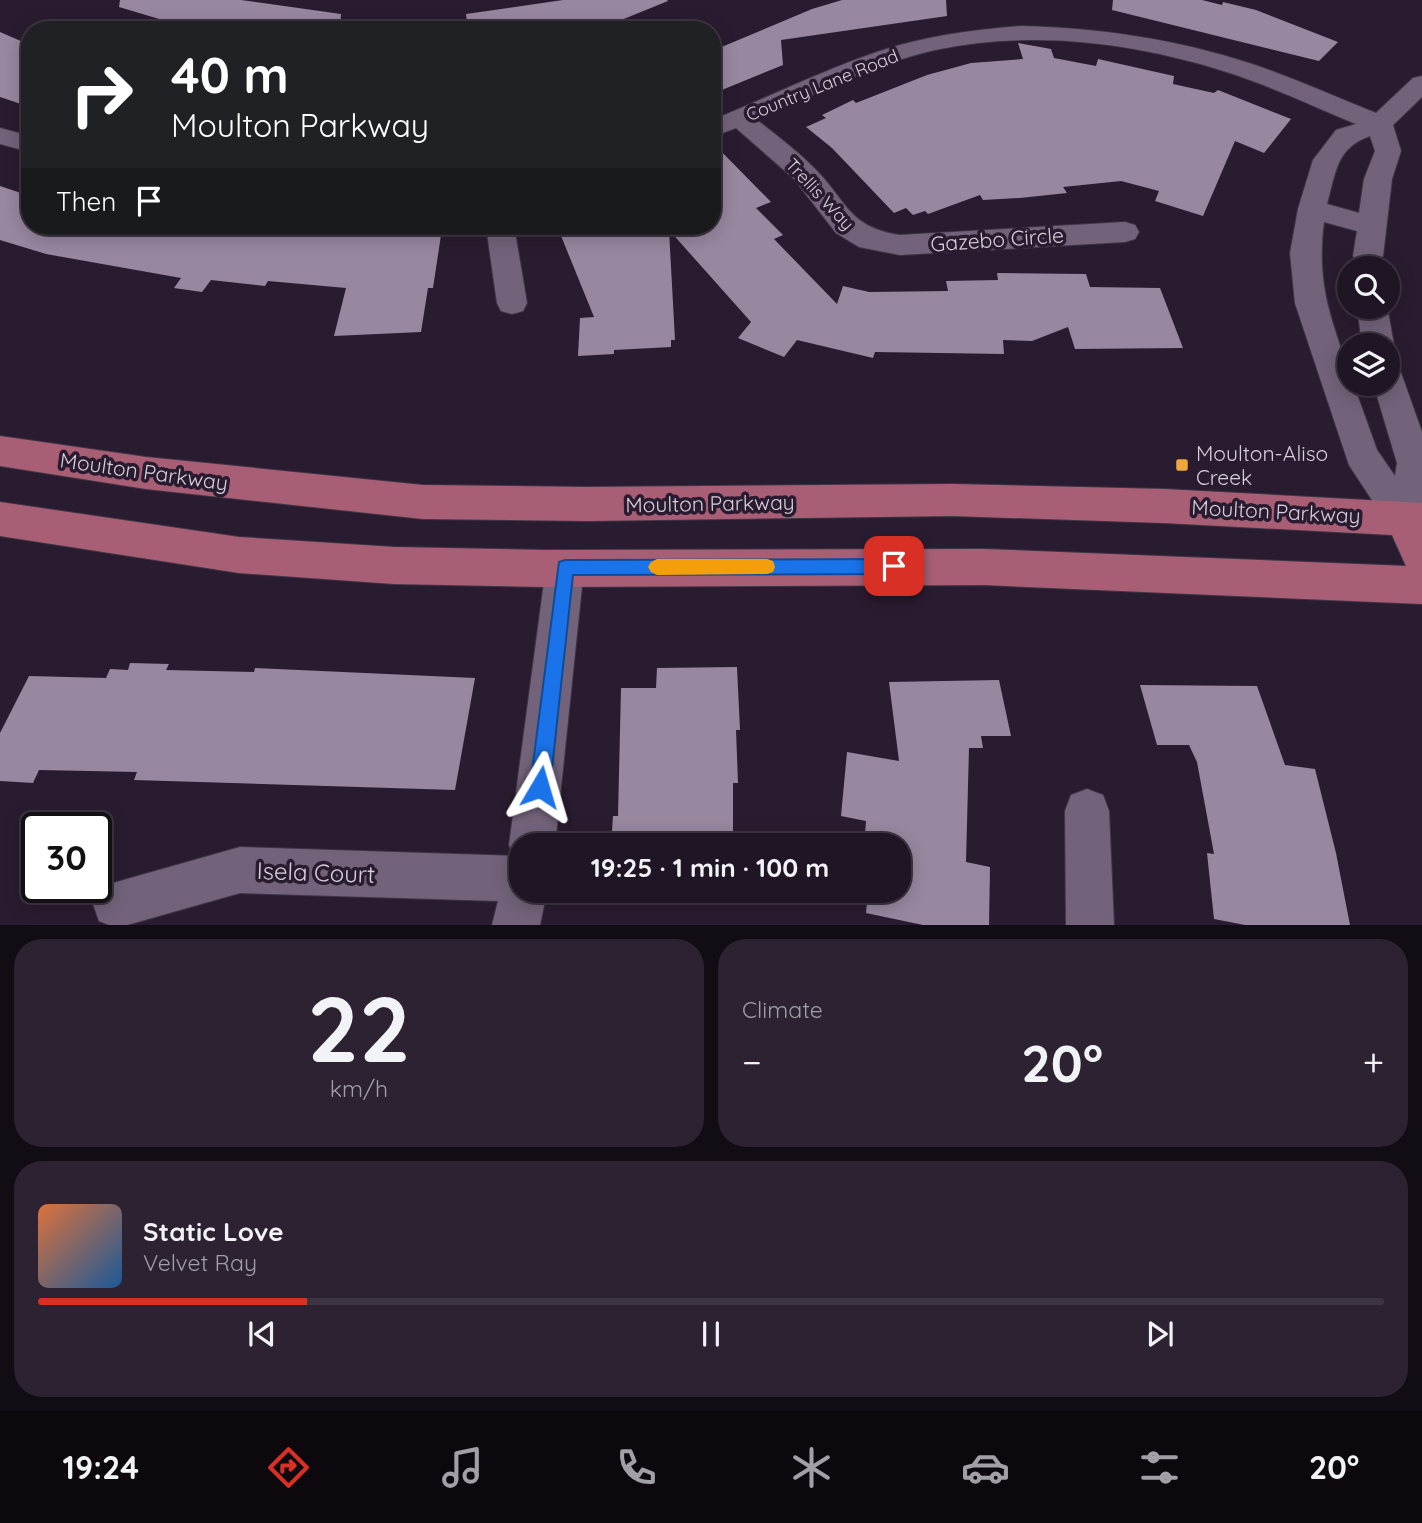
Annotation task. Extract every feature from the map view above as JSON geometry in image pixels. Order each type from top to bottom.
[{"type":"main road","name":"Moulton Parkway","points":[[0,451],[146,474],[423,502],[588,504],[953,500],[1164,506],[1413,519]]},
{"type":"main road","points":[[0,519],[206,552],[306,561],[441,567],[921,566],[1422,585]]},
{"type":"main road","points":[[1413,519],[1422,555]]},
{"type":"street","name":"Country Lane Road","points":[[721,125],[889,56],[948,41],[1019,33],[1097,36],[1170,49],[1242,69],[1380,124]]},
{"type":"street","points":[[1413,519],[1361,455],[1310,303],[1305,253],[1312,209],[1325,160],[1345,136],[1380,124],[1422,83]]},
{"type":"street","name":"Trellis Way","points":[[740,118],[804,173],[846,226],[869,240]]},
{"type":"street","points":[[1368,256],[1378,179],[1388,151],[1380,124]]},
{"type":"street","points":[[0,136],[21,142]]},
{"type":"street","points":[[1312,209],[1372,226]]},
{"type":"street","name":"Gazebo Circle","points":[[869,240],[900,245],[1125,232]]},
{"type":"street","points":[[501,235],[512,303]]},
{"type":"street","points":[[1393,396],[1415,463],[1413,519]]},
{"type":"street","points":[[533,833],[565,567]]},
{"type":"street","points":[[1087,811],[1090,925]]},
{"type":"street","name":"Isela Court","points":[[116,904],[240,870],[509,879]]},
{"type":"street","points":[[516,925],[521,903]]},
{"type":"building","points":[[120,0],[241,0],[341,14],[341,21],[166,21],[119,7]]},
{"type":"building","points":[[563,0],[668,1],[619,21],[467,21],[466,14]]},
{"type":"building","points":[[842,0],[946,0],[947,16],[781,40],[783,65],[721,90],[721,47],[812,9]]},
{"type":"building","points":[[1113,0],[1202,0],[1222,5],[1223,2],[1256,10],[1338,42],[1319,61],[1112,10]]},
{"type":"building","points":[[0,32],[21,41],[21,104],[0,97]]},
{"type":"building","points":[[1018,43],[1051,49],[1054,58],[1096,66],[1098,59],[1174,76],[1173,84],[1214,93],[1218,90],[1291,119],[1264,153],[1235,141],[1203,216],[1155,201],[1159,191],[1121,181],[1063,187],[1067,193],[1020,198],[983,200],[980,195],[928,214],[925,211],[913,215],[906,208],[894,213],[832,148],[806,127],[826,118],[822,115],[853,100],[856,103],[927,75],[971,63],[1023,59]]},
{"type":"building","points":[[721,151],[771,202],[756,208],[783,235],[774,239],[837,304],[843,286],[869,292],[948,291],[946,281],[998,280],[997,273],[1086,274],[1090,287],[1160,288],[1183,348],[1075,349],[1068,327],[1032,341],[1003,340],[1004,354],[875,352],[873,358],[797,340],[784,357],[738,338],[751,322],[673,235],[721,235]]},
{"type":"building","points":[[0,186],[21,193],[21,235],[441,235],[433,288],[428,288],[421,332],[334,336],[346,288],[268,281],[265,286],[211,280],[202,292],[174,288],[181,278],[46,254],[0,240]]},
{"type":"building","points":[[561,235],[669,235],[675,340],[671,340],[671,347],[614,350],[614,354],[578,356],[580,318],[594,317]]},
{"type":"building","points":[[130,663],[169,664],[166,670],[254,672],[255,668],[475,678],[455,790],[134,780],[137,772],[39,770],[33,783],[0,781],[0,733],[29,676],[106,678],[110,669],[128,670]]},
{"type":"building","points":[[737,667],[740,730],[736,730],[738,783],[733,783],[733,833],[612,833],[613,816],[618,816],[621,688],[656,688],[657,668]]},
{"type":"building","points":[[999,680],[1011,736],[981,736],[983,748],[969,748],[966,862],[990,867],[989,925],[923,925],[866,913],[867,903],[911,903],[911,833],[865,833],[866,821],[841,816],[847,752],[899,761],[889,682]]},
{"type":"building","points":[[1140,685],[1257,686],[1285,765],[1315,769],[1336,853],[1350,925],[1245,925],[1214,919],[1207,853],[1214,854],[1197,762],[1189,745],[1157,745]]},
{"type":"slow traffic","points":[[657,567],[767,567]]},
{"type":"place","name":"Moulton-Aliso Creek","points":[[1182,465]]},
{"type":"route","points":[[540,787],[565,567],[894,566]]}]
